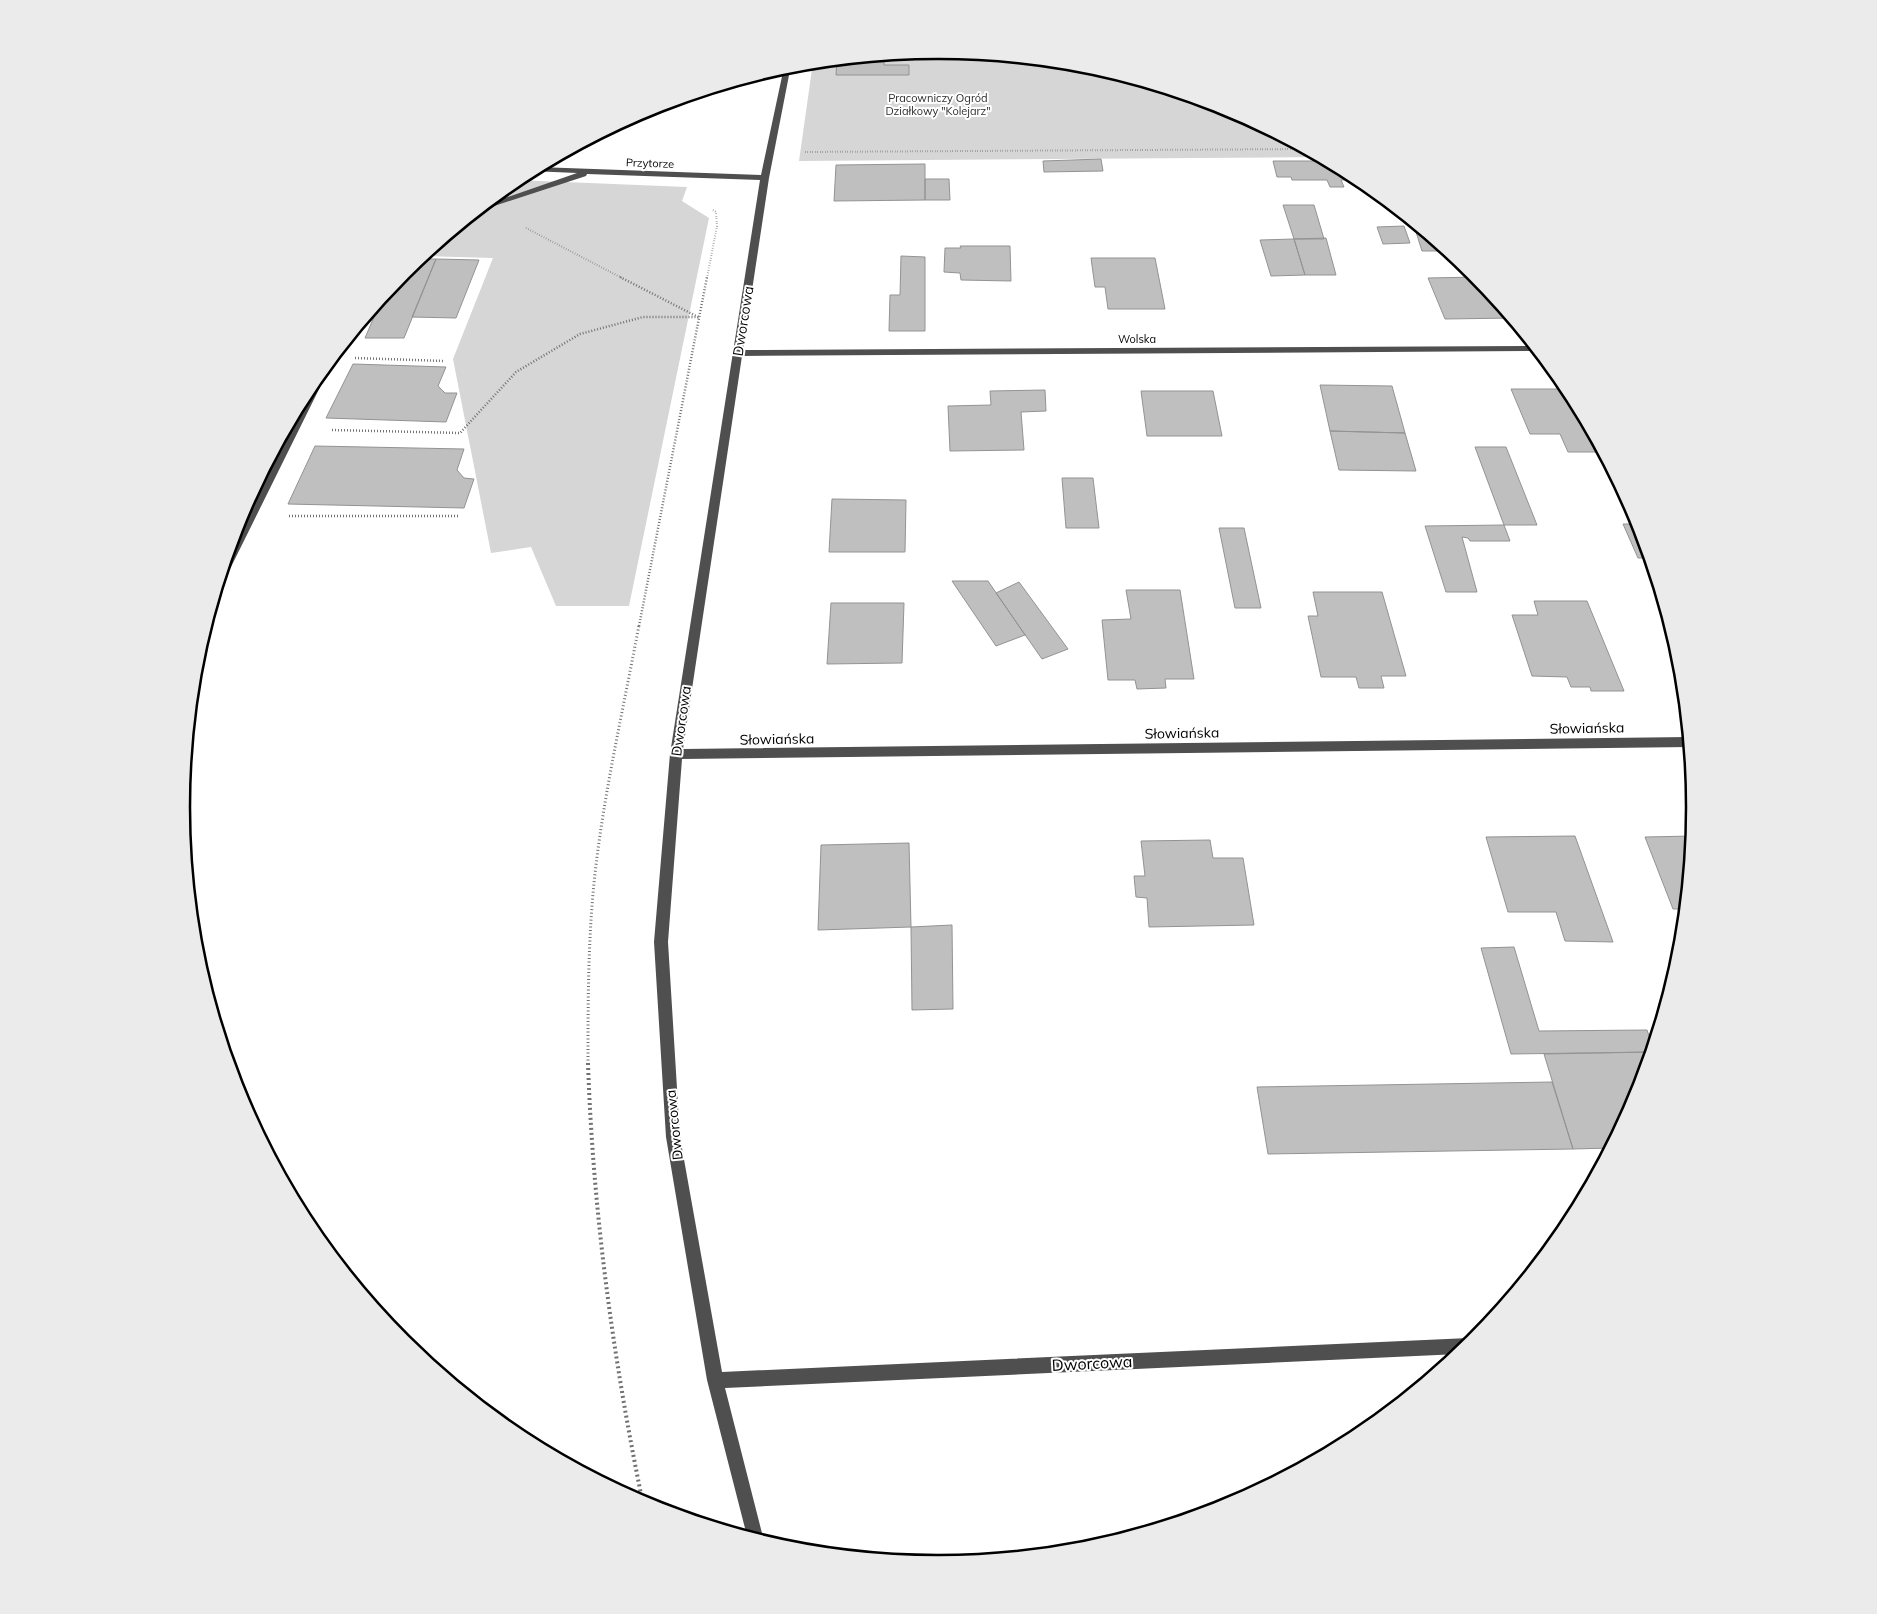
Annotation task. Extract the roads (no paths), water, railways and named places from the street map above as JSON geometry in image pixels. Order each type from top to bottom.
[{"type":"street","name":"Dworcowa","points":[[754,1532],[716,1380],[674,1137],[661,942],[676,754],[765,178],[786,75]]},
{"type":"street","name":"Przytorze","points":[[547,170],[765,178]]},
{"type":"street","points":[[495,204],[590,172]]},
{"type":"street","name":"Wolska","points":[[738,354],[1530,349]]},
{"type":"street","points":[[245,527],[300,416]]},
{"type":"street","name":"Słowiańska","points":[[676,754],[1683,742]]},
{"type":"street","name":"Dworcowa","points":[[716,1380],[1457,1347]]},
{"type":"park label","name":"Pracowniczy Ogród Działkowy \"Kolejarz\"","points":[[938,104]]}]
